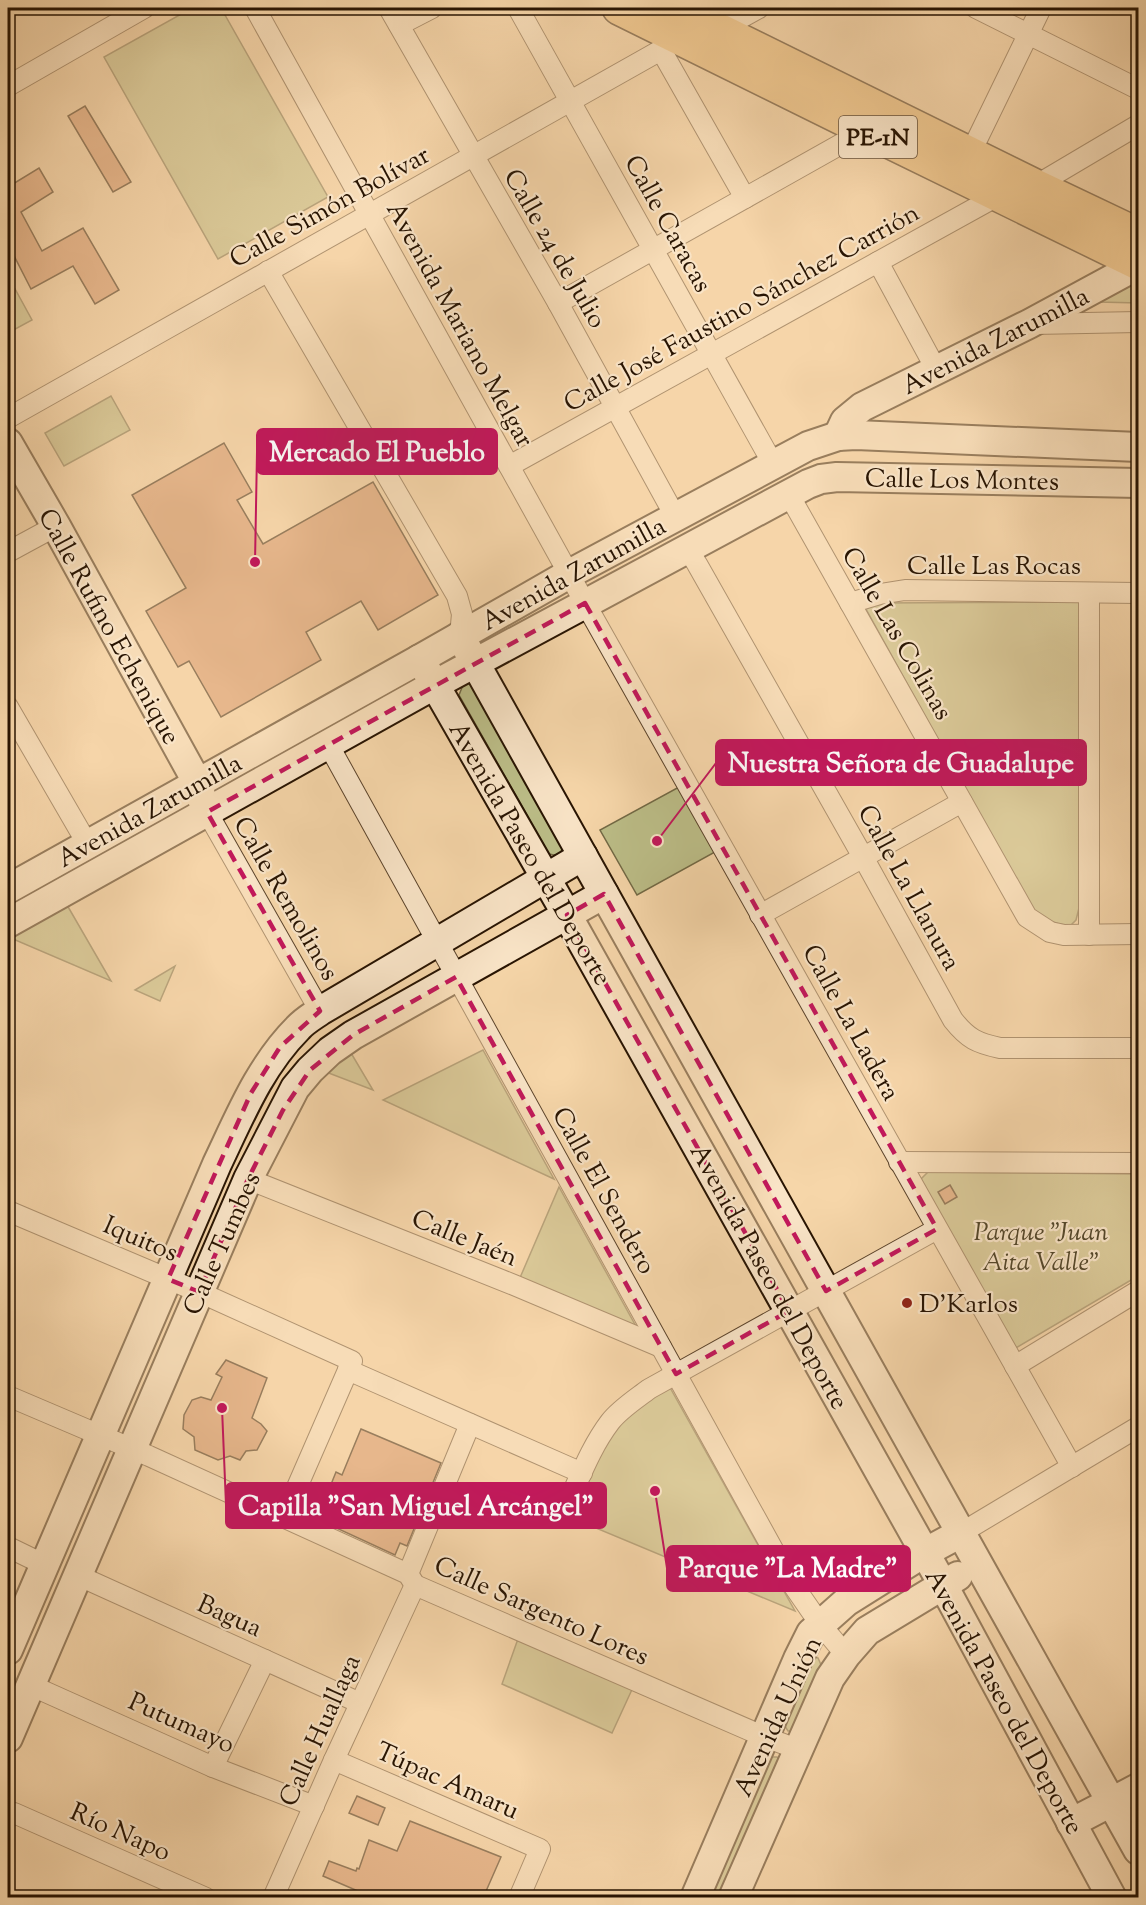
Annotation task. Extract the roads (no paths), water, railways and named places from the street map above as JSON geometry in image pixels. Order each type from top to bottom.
[{"type":"highway","name":"PE-1N","points":[[619,8],[668,30],[1138,264]]},
{"type":"highway","name":"PE-1N","points":[[668,30],[719,30],[1138,235]]},
{"type":"main road","name":"Avenida Zarumilla","points":[[8,889],[675,516],[808,446],[838,436],[845,421],[862,407],[1029,324],[1138,264]]},
{"type":"main road","points":[[838,436],[1138,447]]},
{"type":"main road","name":"Calle Rufino Echenique","points":[[8,443],[197,782],[207,812]]},
{"type":"main road","name":"Calle Los Montes","points":[[788,493],[821,479],[837,477],[1138,483]]},
{"type":"main road","name":"Avenida Zarumilla","points":[[8,922],[436,684],[788,493]]},
{"type":"main road","name":"Avenida Paseo del Deporte","points":[[460,636],[1138,1850]]},
{"type":"main road","name":"Avenida Paseo del Deporte","points":[[420,658],[943,1585],[1112,1898]]},
{"type":"main road","name":"Calle Tumbes","points":[[8,1650],[217,1164],[251,1093],[280,1047],[299,1026],[320,1011],[583,856]]},
{"type":"main road","name":"Calle Tumbes","points":[[8,1738],[248,1179],[295,1088],[330,1051],[353,1035],[604,894]]},
{"type":"main road","name":"Avenida Unión","points":[[695,1898],[811,1633],[846,1602],[864,1590],[961,1533]]},
{"type":"main road","name":"Avenida Unión","points":[[734,1898],[797,1749],[830,1678],[846,1655],[867,1631],[979,1565]]},
{"type":"main road","points":[[1071,1823],[1138,1788]]},
{"type":"street","points":[[8,86],[144,8]]},
{"type":"street","name":"Avenida Mariano Melgar","points":[[255,8],[585,603]]},
{"type":"street","name":"Calle 24 de Julio","points":[[389,8],[558,303],[675,516]]},
{"type":"street","points":[[399,25],[432,8]]},
{"type":"street","name":"Calle Caracas","points":[[518,8],[773,465]]},
{"type":"street","points":[[719,30],[759,8]]},
{"type":"street","points":[[976,8],[1138,89]]},
{"type":"street","points":[[970,154],[1041,8]]},
{"type":"street","points":[[668,30],[745,198]]},
{"type":"street","name":"Calle Simón Bolívar","points":[[8,418],[570,101],[668,30]]},
{"type":"street","points":[[1035,186],[1138,125]]},
{"type":"street","points":[[558,303],[866,130]]},
{"type":"street","name":"Calle José Faustino Sánchez Carrión","points":[[509,466],[999,195]]},
{"type":"street","points":[[878,262],[937,371]]},
{"type":"street","points":[[267,271],[457,596],[462,614],[460,636]]},
{"type":"street","points":[[1029,324],[1138,322]]},
{"type":"street","name":"Calle Las Colinas","points":[[788,493],[1028,917],[1050,932],[1064,935],[1138,934]]},
{"type":"street","points":[[8,552],[56,526]]},
{"type":"street","name":"Calle La Llanura","points":[[687,548],[953,1020],[964,1034],[978,1043],[1000,1048],[1138,1048]]},
{"type":"street","name":"Calle Las Rocas","points":[[850,603],[880,594],[905,590],[1138,593]]},
{"type":"street","points":[[1089,592],[1089,935]]},
{"type":"street","name":"Calle La Ladera","points":[[585,603],[1072,1467]]},
{"type":"street","points":[[8,706],[88,845]]},
{"type":"street","name":"Calle El Sendero","points":[[328,744],[791,1582],[820,1624],[846,1655]]},
{"type":"street","points":[[760,915],[962,802]]},
{"type":"street","name":"Calle Remolinos","points":[[207,812],[320,1011]]},
{"type":"street","points":[[899,1162],[1138,1163]]},
{"type":"street","name":"Calle Jaén","points":[[248,1179],[661,1347]]},
{"type":"street","name":"Iquitos","points":[[8,1210],[199,1292],[470,1424],[582,1473]]},
{"type":"street","points":[[567,1505],[588,1458],[611,1421],[627,1405],[649,1389],[937,1229]]},
{"type":"street","points":[[1014,1366],[1138,1290]]},
{"type":"street","points":[[284,1517],[350,1366]]},
{"type":"street","name":"Calle Sargento Lores","points":[[8,1396],[284,1517],[411,1579],[765,1737],[797,1749]]},
{"type":"street","name":"Calle Huallaga","points":[[273,1898],[360,1703],[411,1579],[470,1424]]},
{"type":"street","points":[[961,1533],[1138,1427]]},
{"type":"street","points":[[8,1547],[45,1565]]},
{"type":"street","name":"Bagua","points":[[77,1575],[360,1703]]},
{"type":"street","points":[[213,1767],[265,1660]]},
{"type":"street","name":"Putumayo","points":[[30,1685],[213,1767],[314,1806]]},
{"type":"street","name":"Túpac Amaru","points":[[334,1760],[540,1849],[519,1898]]},
{"type":"street","name":"Río Napo","points":[[14,1813],[206,1898]]},
{"type":"place","name":"Mercado El Pueblo","points":[[255,562]]},
{"type":"place","name":"Nuestra Señora de Guadalupe","points":[[657,841]]},
{"type":"place","name":"D'Karlos","points":[[907,1303]]},
{"type":"place","name":"Capilla \"San Miguel Arcángel\"","points":[[222,1408]]},
{"type":"place","name":"Parque \"La Madre\"","points":[[655,1491]]},
{"type":"park label","name":"Parque \"Juan Aita Valle\"","points":[[1041,1246]]}]
